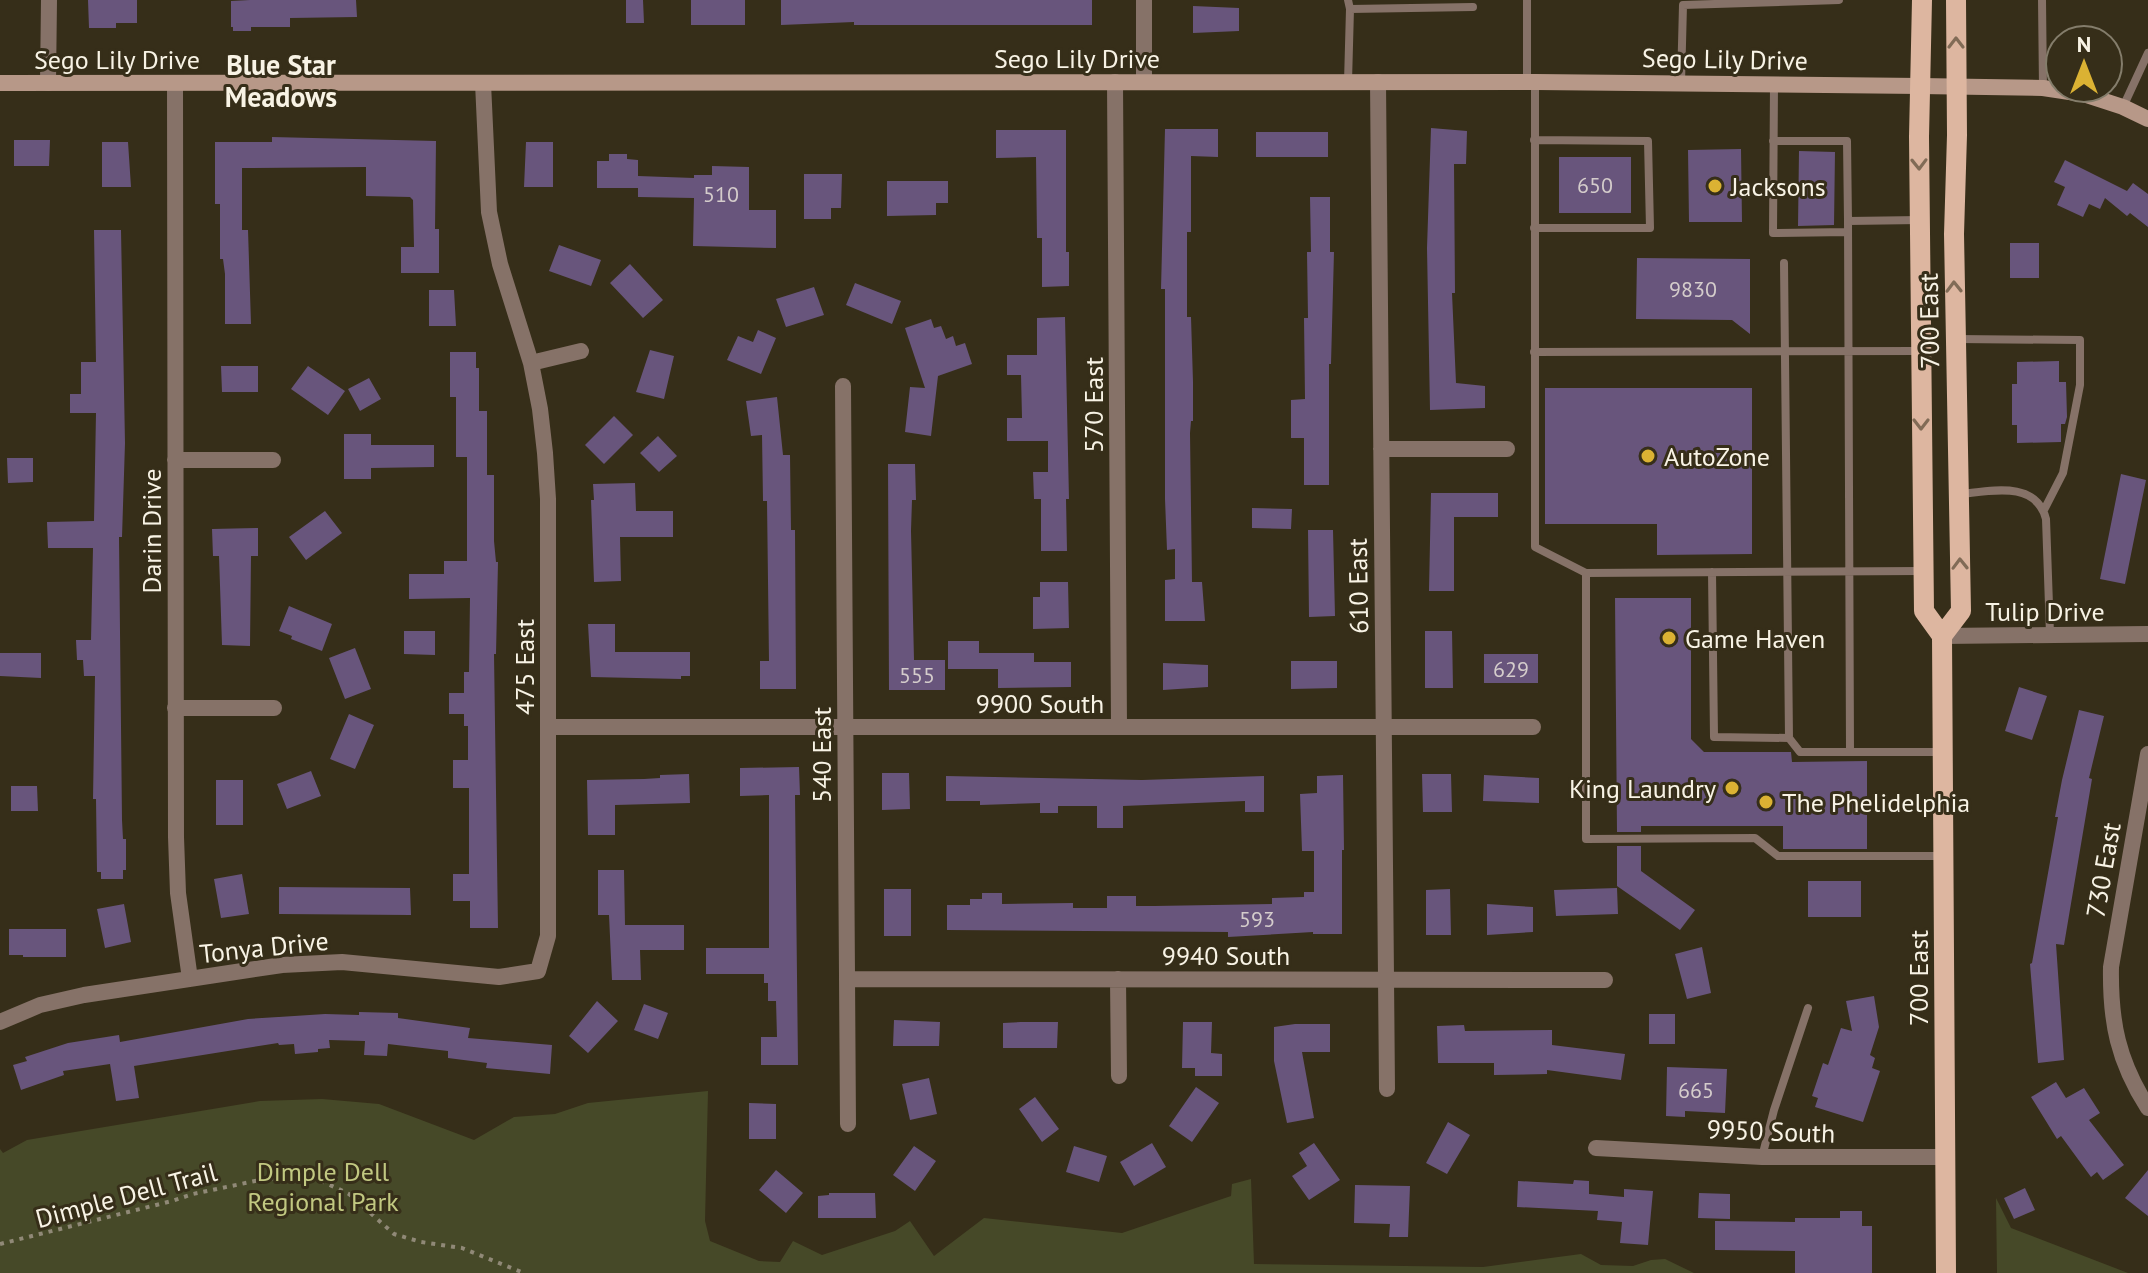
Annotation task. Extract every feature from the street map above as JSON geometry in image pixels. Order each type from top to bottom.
[{"type":"main road","name":"700 East","points":[[1922,0],[1923,571],[1924,611],[1942,636],[1946,1273]]},
{"type":"main road","name":"700 East","points":[[1942,636],[1961,611],[1955,339],[1956,0]]},
{"type":"main road","name":"Sego Lily Drive","points":[[0,83],[1531,82],[1956,86],[2043,88],[2083,94],[2148,119]]},
{"type":"street","points":[[48,83],[49,0]]},
{"type":"street","points":[[1144,0],[1144,82]]},
{"type":"street","name":"570 East","points":[[1115,82],[1119,727]]},
{"type":"street","name":"610 East","points":[[1378,82],[1387,1089]]},
{"type":"street","name":"Darin Drive","points":[[175,83],[178,893],[190,979]]},
{"type":"street","name":"475 East","points":[[483,83],[489,212],[500,264],[531,363],[540,409],[548,499],[548,936],[538,971]]},
{"type":"street","points":[[531,363],[581,351]]},
{"type":"street","name":"540 East","points":[[843,386],[848,1124]]},
{"type":"street","points":[[1381,449],[1507,449]]},
{"type":"street","points":[[175,460],[273,460]]},
{"type":"street","name":"Tulip Drive","points":[[1942,636],[2148,634]]},
{"type":"street","points":[[175,708],[274,708]]},
{"type":"street","name":"9900 South","points":[[548,727],[1533,727]]},
{"type":"street","name":"730 East","points":[[2148,754],[2111,967],[2110,995],[2121,1057],[2148,1108]]},
{"type":"street","name":"Tonya Drive","points":[[0,1022],[40,1005],[84,995],[311,962],[373,964],[499,977],[538,971]]},
{"type":"street","name":"9940 South","points":[[847,979],[1605,980]]},
{"type":"street","points":[[1118,979],[1119,1076]]},
{"type":"street","name":"9950 South","points":[[1596,1148],[1762,1157],[1944,1157]]},
{"type":"lane","points":[[1527,0],[1534,140],[1535,547],[1586,573],[1923,571]]},
{"type":"lane","points":[[1681,83],[1683,2],[1839,0]]},
{"type":"lane","points":[[2042,0],[2043,88]]},
{"type":"lane","points":[[1348,82],[1349,4],[1473,7]]},
{"type":"lane","points":[[2123,107],[2148,53]]},
{"type":"lane","points":[[1774,84],[1773,233],[1848,232]]},
{"type":"lane","points":[[1534,140],[1648,141],[1650,228],[1534,228]]},
{"type":"lane","points":[[1773,141],[1847,141],[1850,752]]},
{"type":"lane","points":[[1848,221],[1920,220]]},
{"type":"lane","points":[[1784,263],[1789,738],[1800,752],[1943,752]]},
{"type":"lane","points":[[1955,339],[2080,340],[2080,385],[2063,473],[2044,510]]},
{"type":"lane","points":[[1534,352],[1921,351]]},
{"type":"lane","points":[[1960,494],[2016,489],[2031,496],[2044,510],[2050,635]]},
{"type":"lane","points":[[1712,572],[1714,737],[1789,738]]},
{"type":"lane","points":[[1586,573],[1586,839],[1755,838],[1778,856],[1943,856]]},
{"type":"lane","points":[[1762,1157],[1808,1008]]},
{"type":"path","name":"Dimple Dell Trail","points":[[0,1244],[193,1194],[300,1175],[322,1179],[349,1194],[394,1234],[462,1248],[524,1273]]},
{"type":"green space","name":"Dimple Dell Regional Park","points":[[708,1091],[705,1221],[710,1241],[759,1261],[780,1262],[793,1241],[822,1255],[895,1231],[910,1221],[934,1256],[984,1218],[1122,1233],[1231,1196],[1232,1184],[1251,1179],[1254,1264],[1483,1267],[1581,1254],[1601,1265],[1633,1266],[1665,1259],[1694,1273],[0,1273],[0,1149],[3,1153],[27,1140],[260,1101],[322,1099],[379,1104],[474,1140],[514,1117],[555,1114],[588,1103]]},
{"type":"green space","points":[[1996,1198],[2011,1228],[2128,1273],[1997,1273]]},
{"type":"building","points":[[88,0],[137,0],[137,23],[116,23],[116,28],[89,28]]},
{"type":"building","points":[[356,0],[357,17],[290,18],[290,27],[251,27],[251,31],[233,31],[231,1]]},
{"type":"building","points":[[626,0],[643,0],[644,23],[626,23]]},
{"type":"building","points":[[691,0],[745,0],[745,25],[691,25]]},
{"type":"building","points":[[781,0],[1092,0],[1092,25],[854,25],[854,22],[781,25]]},
{"type":"building","points":[[1193,6],[1239,8],[1239,31],[1193,33]]},
{"type":"building","points":[[1431,128],[1467,131],[1466,164],[1454,164],[1455,293],[1452,293],[1456,383],[1485,386],[1485,408],[1430,410],[1427,248]]},
{"type":"building","points":[[1165,129],[1218,129],[1218,157],[1191,156],[1191,232],[1187,232],[1187,317],[1191,317],[1193,382],[1190,433],[1192,582],[1202,582],[1205,621],[1165,621],[1165,580],[1175,579],[1175,549],[1167,550],[1165,499],[1165,289],[1161,289]]},
{"type":"building","points":[[996,130],[1066,130],[1069,286],[1042,287],[1042,238],[1037,238],[1036,157],[996,158]]},
{"type":"building","points":[[1256,132],[1328,132],[1328,157],[1256,157]]},
{"type":"building","points":[[272,137],[436,141],[435,229],[439,229],[439,273],[401,273],[401,247],[414,247],[413,200],[410,197],[366,196],[366,167],[242,168],[242,230],[248,230],[251,324],[225,324],[220,204],[215,204],[215,142],[272,142]]},
{"type":"building","points":[[14,140],[50,140],[49,166],[14,166]]},
{"type":"building","points":[[102,142],[128,142],[131,187],[102,187]]},
{"type":"building","points":[[526,142],[553,142],[553,187],[524,187]]},
{"type":"building","name":"Jacksons","points":[[1741,149],[1742,222],[1689,222],[1688,150]]},
{"type":"building","points":[[1799,151],[1835,152],[1834,225],[1798,226]]},
{"type":"building","points":[[609,154],[627,154],[627,159],[638,160],[638,176],[694,178],[694,175],[712,175],[712,166],[749,167],[749,210],[776,210],[776,248],[693,246],[694,198],[638,197],[638,188],[597,188],[597,161],[609,161]]},
{"type":"building","points":[[1559,157],[1631,157],[1631,213],[1559,213]]},
{"type":"building","points":[[2065,160],[2127,191],[2133,183],[2148,194],[2148,227],[2130,213],[2127,216],[2105,198],[2100,209],[2089,204],[2083,217],[2057,205],[2065,187],[2054,182]]},
{"type":"building","points":[[804,174],[842,174],[841,208],[831,208],[831,219],[804,219]]},
{"type":"building","points":[[887,181],[948,181],[948,203],[936,203],[936,215],[887,216]]},
{"type":"building","points":[[1310,197],[1330,197],[1330,252],[1334,252],[1329,364],[1329,485],[1304,485],[1304,438],[1291,438],[1291,400],[1305,399],[1304,318],[1308,318]]},
{"type":"building","points":[[94,230],[121,230],[125,443],[122,537],[119,537],[122,820],[123,839],[126,839],[123,879],[101,879],[101,872],[97,872],[96,799],[93,799],[95,676],[84,676],[83,660],[77,660],[76,640],[91,640],[93,548],[48,548],[47,522],[94,521],[96,413],[70,413],[70,394],[81,394],[81,362],[96,362]]},
{"type":"building","points":[[2010,243],[2039,243],[2039,278],[2010,278]]},
{"type":"building","points":[[559,245],[601,260],[591,286],[549,271]]},
{"type":"building","points":[[1637,258],[1750,259],[1750,334],[1732,320],[1636,319]]},
{"type":"building","points":[[630,264],[663,300],[643,318],[610,283]]},
{"type":"building","points":[[855,283],[901,301],[892,324],[846,305]]},
{"type":"building","points":[[814,287],[824,315],[786,327],[776,299]]},
{"type":"building","points":[[429,290],[454,290],[456,326],[429,326]]},
{"type":"building","points":[[1065,317],[1069,499],[1066,499],[1067,551],[1041,551],[1041,499],[1034,499],[1033,472],[1048,472],[1048,441],[1007,441],[1007,418],[1022,418],[1021,375],[1007,375],[1007,355],[1037,355],[1037,318]]},
{"type":"building","points":[[931,319],[934,328],[941,326],[946,339],[953,336],[956,346],[965,343],[972,364],[938,376],[931,436],[905,432],[910,387],[925,388],[905,328]]},
{"type":"building","points":[[758,330],[776,338],[761,374],[727,360],[738,336],[753,342]]},
{"type":"building","points":[[650,350],[674,356],[664,399],[636,392]]},
{"type":"building","points":[[450,352],[476,352],[479,411],[487,411],[487,475],[494,475],[494,541],[498,562],[494,654],[498,928],[470,928],[470,901],[453,901],[453,874],[469,874],[469,788],[453,788],[453,760],[468,760],[468,726],[464,726],[464,714],[449,714],[449,693],[464,693],[464,672],[469,672],[470,598],[409,599],[409,574],[444,574],[444,561],[467,561],[467,457],[456,457],[456,397],[450,397]]},
{"type":"building","points":[[2059,361],[2059,382],[2066,382],[2067,417],[2065,424],[2061,424],[2061,442],[2017,443],[2017,425],[2012,425],[2012,384],[2017,384],[2017,362]]},
{"type":"building","points":[[221,366],[258,366],[258,392],[222,392]]},
{"type":"building","points":[[308,366],[345,391],[328,415],[291,389]]},
{"type":"building","points":[[369,378],[381,399],[360,411],[348,389]]},
{"type":"building","name":"AutoZone","points":[[1545,388],[1752,388],[1752,554],[1657,555],[1657,524],[1545,524]]},
{"type":"building","points":[[777,397],[783,455],[790,455],[791,530],[795,530],[796,689],[760,689],[760,661],[769,661],[767,501],[763,501],[762,435],[751,436],[746,401]]},
{"type":"building","points":[[614,416],[633,435],[604,464],[585,445]]},
{"type":"building","points":[[344,434],[371,434],[371,445],[434,445],[434,467],[371,468],[371,479],[344,479]]},
{"type":"building","points":[[658,436],[677,456],[659,472],[640,453]]},
{"type":"building","points":[[7,458],[33,458],[33,482],[8,483]]},
{"type":"building","points":[[888,464],[915,464],[916,500],[912,500],[911,531],[914,660],[945,660],[945,690],[889,690]]},
{"type":"building","points":[[2121,474],[2146,480],[2125,584],[2100,579]]},
{"type":"building","points":[[635,483],[636,511],[673,511],[673,537],[620,537],[621,581],[594,582],[593,484]]},
{"type":"building","points":[[1431,493],[1498,493],[1498,517],[1454,517],[1454,591],[1429,591]]},
{"type":"building","points":[[1252,508],[1292,509],[1291,529],[1252,528]]},
{"type":"building","points":[[325,511],[342,533],[306,560],[289,537]]},
{"type":"building","points":[[258,528],[258,556],[251,556],[250,646],[222,645],[219,556],[213,556],[212,529]]},
{"type":"building","points":[[1308,530],[1333,530],[1335,616],[1309,617]]},
{"type":"building","points":[[1040,582],[1068,582],[1069,628],[1033,629],[1033,597],[1040,597]]},
{"type":"building","points":[[1615,598],[1691,598],[1691,739],[1704,752],[1791,752],[1792,762],[1867,761],[1867,849],[1783,849],[1783,826],[1641,826],[1641,832],[1617,832]]},
{"type":"building","points":[[289,606],[332,624],[322,651],[279,631]]},
{"type":"building","points":[[588,624],[615,624],[615,652],[690,652],[690,676],[681,676],[681,679],[591,677]]},
{"type":"building","points":[[404,631],[435,631],[435,655],[404,654]]},
{"type":"building","points":[[1425,631],[1452,631],[1453,688],[1425,688]]},
{"type":"building","points":[[948,641],[979,641],[979,653],[1034,653],[1034,662],[1071,662],[1071,687],[998,688],[998,669],[948,669]]},
{"type":"building","points":[[355,648],[371,689],[345,699],[329,658]]},
{"type":"building","points":[[0,653],[41,653],[41,678],[0,676]]},
{"type":"building","points":[[1484,654],[1538,654],[1538,683],[1484,683]]},
{"type":"building","points":[[1291,661],[1337,661],[1337,688],[1291,689]]},
{"type":"building","points":[[1163,663],[1208,665],[1208,687],[1163,690]]},
{"type":"building","points":[[2019,687],[2047,696],[2032,740],[2005,731]]},
{"type":"building","points":[[2079,710],[2104,716],[2089,778],[2092,779],[2064,945],[2056,944],[2064,1060],[2038,1063],[2030,964],[2062,780]]},
{"type":"building","points":[[349,714],[374,725],[355,769],[330,759]]},
{"type":"building","points":[[799,767],[800,795],[795,795],[798,1065],[761,1065],[761,1037],[777,1037],[776,1001],[768,1001],[768,983],[764,983],[764,974],[706,974],[706,948],[769,948],[769,795],[740,796],[740,768]]},
{"type":"building","points":[[311,771],[321,796],[287,809],[277,784]]},
{"type":"building","points":[[882,773],[909,773],[910,809],[882,810]]},
{"type":"building","points":[[689,774],[690,803],[615,805],[615,835],[588,835],[587,780]]},
{"type":"building","points":[[1422,774],[1451,774],[1452,812],[1423,812]]},
{"type":"building","points":[[1343,775],[1342,934],[1313,932],[1228,937],[1228,932],[947,930],[947,905],[970,905],[970,899],[982,899],[982,893],[1002,893],[1002,904],[1073,903],[1073,908],[1107,908],[1107,896],[1136,896],[1136,906],[1272,904],[1272,898],[1304,897],[1304,892],[1314,892],[1314,851],[1302,851],[1300,794],[1317,793],[1317,776]]},
{"type":"building","points":[[1484,775],[1539,778],[1539,803],[1483,801]]},
{"type":"building","points":[[946,776],[1142,780],[1264,776],[1264,812],[1245,812],[1245,801],[1123,806],[1123,828],[1097,828],[1097,806],[1058,806],[1058,813],[1040,813],[1040,803],[980,805],[980,801],[946,801]]},
{"type":"building","points":[[216,780],[243,780],[243,825],[216,825]]},
{"type":"building","points":[[11,786],[37,786],[38,811],[11,811]]},
{"type":"building","points":[[1617,846],[1641,846],[1641,871],[1695,910],[1680,930],[1617,886]]},
{"type":"building","points":[[598,870],[624,870],[625,925],[684,925],[684,950],[640,950],[641,980],[612,980],[609,915],[598,915]]},
{"type":"building","points":[[242,874],[249,914],[221,918],[214,879]]},
{"type":"building","points":[[1808,881],[1861,881],[1861,917],[1808,917]]},
{"type":"building","points":[[279,887],[410,888],[411,915],[279,914]]},
{"type":"building","points":[[1617,888],[1618,914],[1556,916],[1554,890]]},
{"type":"building","points":[[884,889],[911,889],[911,936],[884,936]]},
{"type":"building","points":[[1450,889],[1451,935],[1426,935],[1426,890]]},
{"type":"building","points":[[124,904],[131,942],[105,948],[97,909]]},
{"type":"building","points":[[1487,904],[1533,907],[1533,932],[1487,935]]},
{"type":"building","points":[[9,929],[66,929],[66,957],[9,955]]},
{"type":"building","points":[[1702,947],[1711,993],[1687,999],[1675,954]]},
{"type":"building","points":[[1874,996],[1879,1027],[1870,1055],[1875,1058],[1872,1068],[1880,1071],[1863,1122],[1815,1107],[1818,1098],[1812,1096],[1823,1063],[1828,1065],[1841,1028],[1852,1031],[1846,1001]]},
{"type":"building","points":[[597,1001],[618,1021],[588,1053],[569,1036]]},
{"type":"building","points":[[644,1004],[668,1013],[658,1039],[634,1030]]},
{"type":"building","points":[[359,1012],[398,1013],[398,1018],[470,1028],[468,1038],[552,1045],[550,1074],[486,1068],[487,1063],[448,1058],[448,1051],[388,1044],[387,1056],[364,1055],[365,1041],[329,1040],[330,1048],[295,1054],[294,1044],[278,1043],[134,1066],[139,1098],[116,1101],[110,1064],[63,1071],[64,1075],[21,1090],[13,1065],[27,1061],[25,1057],[68,1043],[119,1035],[120,1042],[248,1019],[359,1015]]},
{"type":"building","points":[[1649,1014],[1675,1014],[1675,1044],[1649,1044]]},
{"type":"building","points":[[894,1020],[940,1022],[939,1046],[893,1046]]},
{"type":"building","points":[[1058,1022],[1057,1048],[1003,1048],[1003,1023]]},
{"type":"building","points":[[1183,1022],[1212,1022],[1211,1053],[1222,1054],[1222,1076],[1195,1076],[1195,1068],[1182,1068]]},
{"type":"building","points":[[1330,1024],[1330,1052],[1302,1052],[1314,1118],[1287,1123],[1274,1061],[1274,1027]]},
{"type":"building","points":[[1464,1025],[1465,1031],[1552,1030],[1552,1045],[1625,1054],[1621,1080],[1547,1070],[1547,1074],[1494,1075],[1494,1063],[1438,1063],[1437,1026]]},
{"type":"building","points":[[1667,1067],[1727,1069],[1725,1113],[1685,1111],[1685,1117],[1666,1116]]},
{"type":"building","points":[[929,1078],[937,1114],[910,1120],[902,1084]]},
{"type":"building","points":[[2056,1082],[2066,1098],[2084,1088],[2100,1113],[2089,1120],[2124,1165],[2103,1180],[2097,1172],[2091,1177],[2061,1136],[2057,1139],[2031,1097]]},
{"type":"building","points":[[1196,1087],[1219,1103],[1192,1142],[1169,1126]]},
{"type":"building","points":[[1035,1097],[1059,1129],[1042,1142],[1019,1109]]},
{"type":"building","points":[[749,1103],[776,1104],[776,1139],[749,1139]]},
{"type":"building","points":[[1448,1122],[1470,1135],[1447,1174],[1426,1163]]},
{"type":"building","points":[[1152,1143],[1166,1167],[1134,1186],[1120,1162]]},
{"type":"building","points":[[1314,1143],[1340,1180],[1309,1200],[1292,1176],[1307,1166],[1299,1153]]},
{"type":"building","points":[[914,1146],[936,1161],[915,1191],[893,1175]]},
{"type":"building","points":[[1074,1146],[1107,1156],[1099,1182],[1066,1172]]},
{"type":"building","points":[[776,1170],[803,1193],[786,1213],[759,1190]]},
{"type":"building","points":[[2148,1170],[2148,1216],[2125,1198]]},
{"type":"building","points":[[1574,1180],[1589,1181],[1589,1194],[1624,1197],[1624,1189],[1653,1191],[1648,1245],[1620,1243],[1622,1222],[1597,1220],[1598,1211],[1517,1207],[1518,1181],[1573,1184]]},
{"type":"building","points":[[1355,1185],[1410,1186],[1408,1237],[1389,1237],[1390,1224],[1354,1223]]},
{"type":"building","points":[[2025,1188],[2035,1210],[2014,1219],[2004,1198]]},
{"type":"building","points":[[829,1193],[875,1193],[876,1218],[818,1218],[818,1196]]},
{"type":"building","points":[[1699,1193],[1730,1194],[1730,1219],[1698,1218]]},
{"type":"building","points":[[1840,1211],[1862,1211],[1862,1226],[1872,1226],[1872,1273],[1795,1273],[1795,1251],[1715,1250],[1715,1221],[1795,1222],[1795,1218],[1840,1218]]},
{"type":"place","name":"Jacksons","points":[[1715,186]]},
{"type":"place","name":"AutoZone","points":[[1648,456]]},
{"type":"place","name":"Game Haven","points":[[1669,638]]},
{"type":"place","name":"King Laundry","points":[[1732,788]]},
{"type":"place","name":"The Phelidelphia","points":[[1766,802]]},
{"type":"district","name":"Blue Star Meadows","points":[[281,80]]}]
